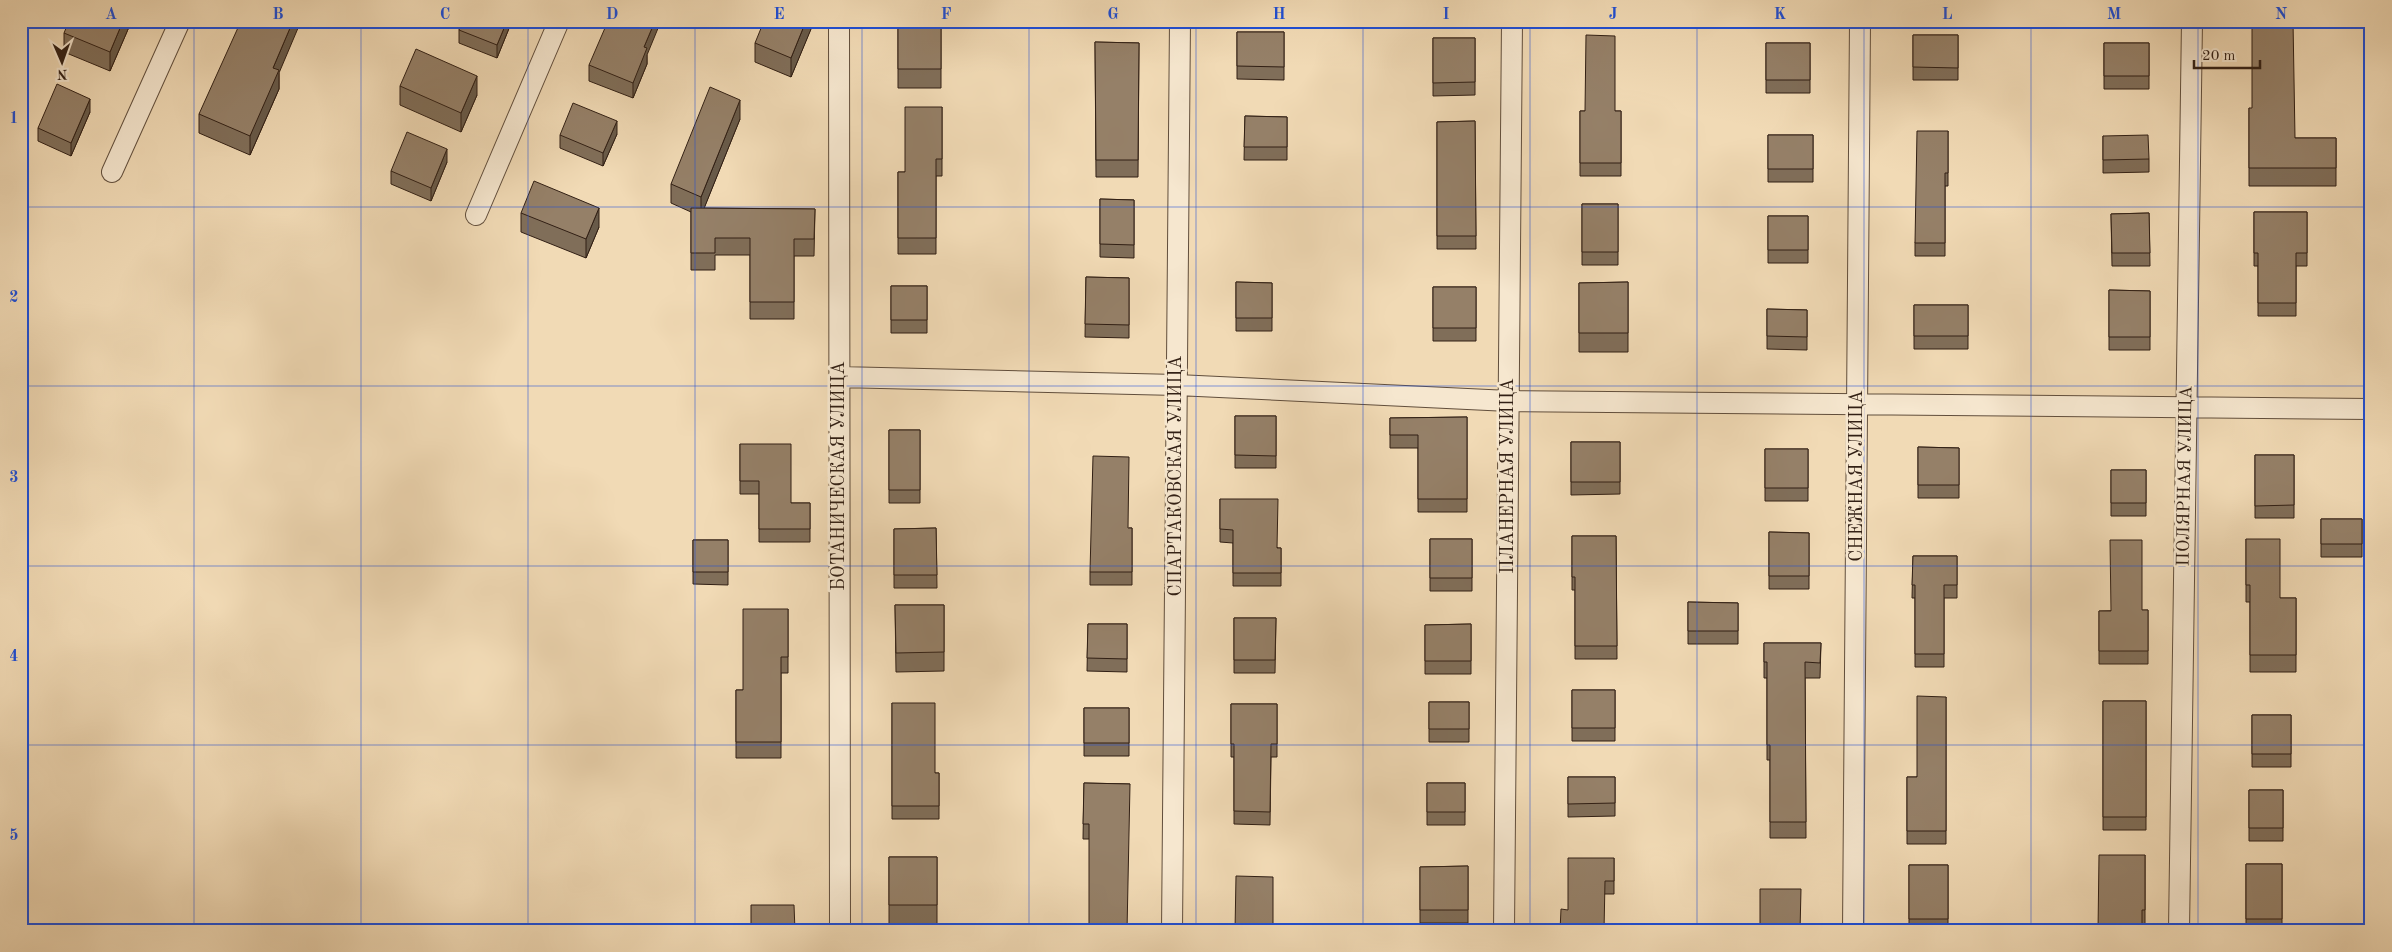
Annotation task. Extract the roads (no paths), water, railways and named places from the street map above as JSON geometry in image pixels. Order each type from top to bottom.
[{"type":"street","points":[[112,172],[180,21]]},
{"type":"street","points":[[476,215],[559,21]]},
{"type":"street","name":"БОТАНИЧЕСКАЯ УЛИЦА","points":[[838,21],[840,931]]},
{"type":"street","name":"СПАРТАКОВСКАЯ УЛИЦА","points":[[1172,931],[1180,21]]},
{"type":"street","name":"ПЛАНЕРНАЯ УЛИЦА","points":[[1504,931],[1512,21]]},
{"type":"street","name":"СНЕЖНАЯ УЛИЦА","points":[[1853,931],[1860,21]]},
{"type":"street","name":"ПОЛЯРНАЯ УЛИЦА","points":[[2179,931],[2192,21]]},
{"type":"street","points":[[839,377],[1177,385],[1509,400],[2186,409],[2371,409]]}]
